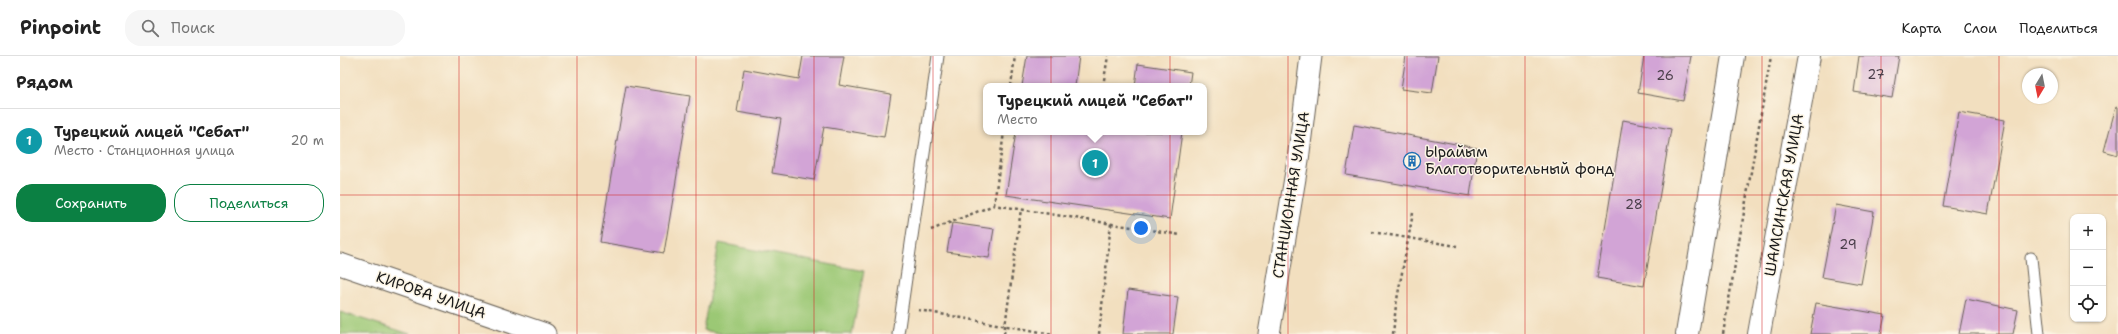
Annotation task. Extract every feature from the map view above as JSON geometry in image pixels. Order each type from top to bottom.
[{"type":"main road","points":[[1687,334],[1734,56]]},
{"type":"main road","name":"ШАМСИНСКАЯ УЛИЦА","points":[[1759,334],[1809,56]]},
{"type":"street","name":"СТАНЦИОННАЯ УЛИЦА","points":[[1269,334],[1298,160],[1310,56]]},
{"type":"street","name":"КИРОВА УЛИЦА","points":[[340,264],[545,334]]},
{"type":"lane","points":[[898,334],[938,56]]},
{"type":"lane","points":[[2031,258],[2039,334]]},
{"type":"path","points":[[1011,83],[1015,56]]},
{"type":"path","points":[[1104,83],[1108,56]]},
{"type":"path","points":[[1723,334],[1771,56]]},
{"type":"path","points":[[994,205],[1004,135]]},
{"type":"path","points":[[912,238],[994,205],[1181,235]]},
{"type":"path","points":[[1004,334],[1021,209]]},
{"type":"path","points":[[1393,334],[1396,305],[1410,237],[1413,213]]},
{"type":"path","points":[[1098,334],[1111,223]]},
{"type":"path","points":[[1372,232],[1410,237],[1457,246]]},
{"type":"path","points":[[902,308],[1052,334]]},
{"type":"green space","points":[[719,243],[864,271],[852,334],[724,334],[703,330]]},
{"type":"green space","points":[[340,312],[410,334],[340,334]]},
{"type":"building","points":[[803,56],[844,56],[839,85],[891,94],[884,137],[824,127],[814,180],[772,173],[781,119],[737,112],[744,69],[799,79]]},
{"type":"building","points":[[1027,56],[1079,56],[1075,83],[1022,83]]},
{"type":"building","points":[[1406,56],[1438,56],[1432,93],[1401,89]]},
{"type":"building","points":[[1644,56],[1691,56],[1683,101],[1638,93]]},
{"type":"building","points":[[1859,56],[1899,56],[1892,98],[1854,92]]},
{"type":"building","points":[[1138,64],[1191,72],[1189,83],[1135,83]]},
{"type":"building","points":[[626,86],[690,96],[664,253],[600,242]]},
{"type":"building","points":[[2116,106],[2118,107],[2118,155],[2104,151]]},
{"type":"building","points":[[1959,112],[2005,120],[1988,214],[1943,206]]},
{"type":"building","points":[[1623,120],[1671,129],[1644,286],[1597,278]]},
{"type":"building","name":"Ырайым Благотворительный фонд","points":[[1354,125],[1477,148],[1470,196],[1346,175]]},
{"type":"building","points":[[1016,135],[1182,135],[1170,219],[1006,195]]},
{"type":"building","points":[[1836,205],[1874,212],[1861,284],[1822,277]]},
{"type":"building","points":[[952,223],[994,229],[989,258],[947,252]]},
{"type":"building","points":[[1128,290],[1178,297],[1173,334],[1123,334]]},
{"type":"building","points":[[1966,299],[2018,310],[2013,334],[1959,334]]},
{"type":"building","points":[[1816,303],[1885,315],[1881,334],[1810,334]]},
{"type":"place","name":"Ырайым Благотворительный фонд","points":[[1412,161]]},
{"type":"place","name":"Турецкий лицей \"Себат\"","points":[[1095,163]]}]
